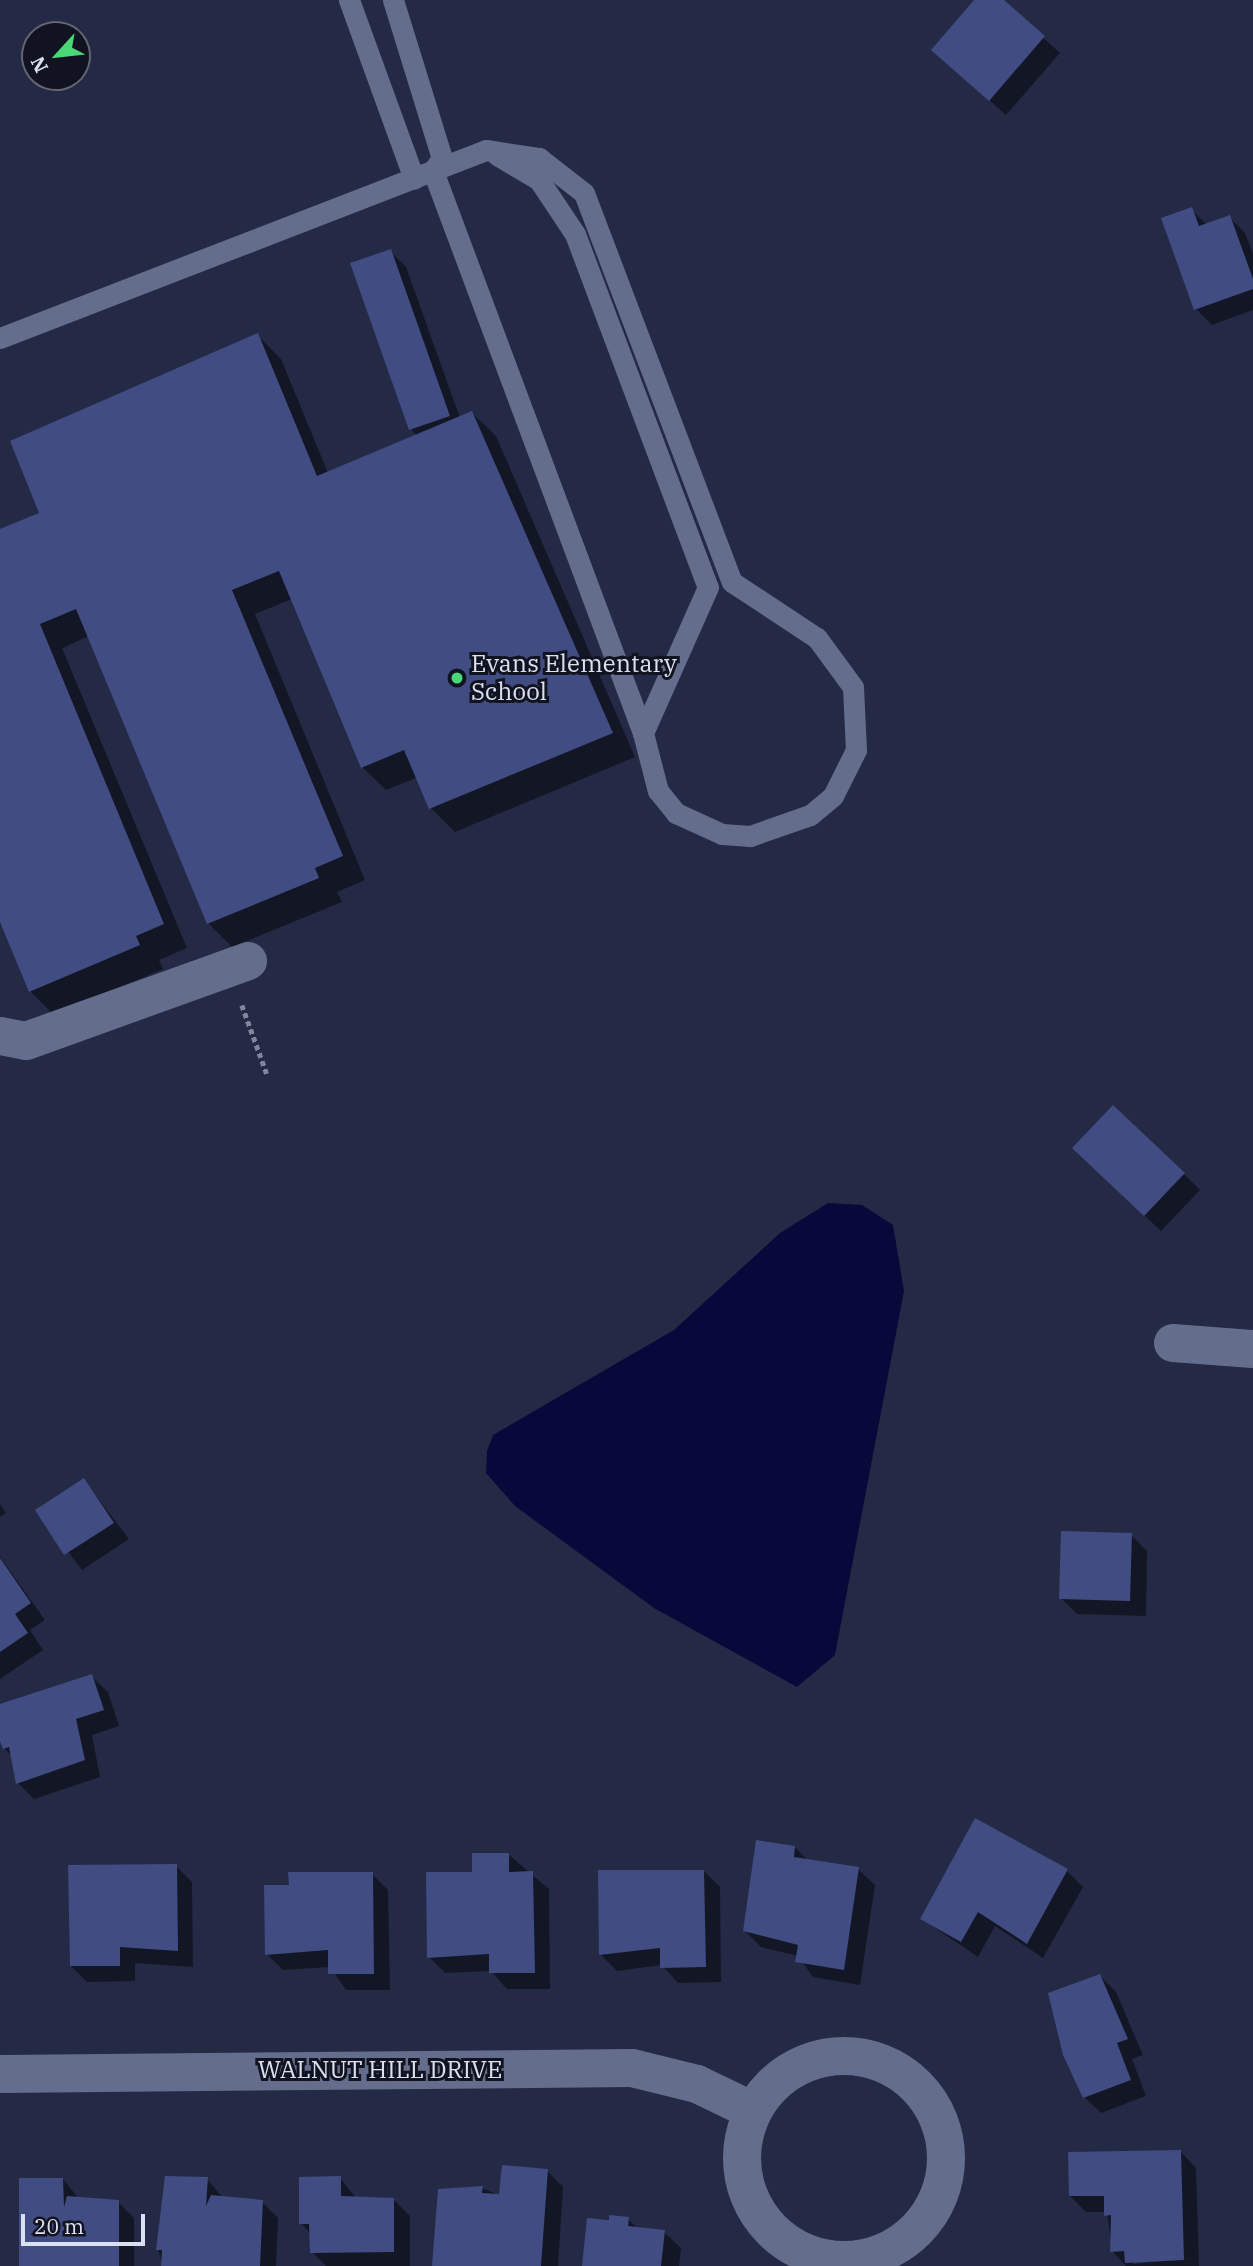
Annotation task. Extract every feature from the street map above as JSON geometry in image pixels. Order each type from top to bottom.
[{"type":"street","points":[[0,1036],[26,1041],[238,965]]},
{"type":"street","points":[[1173,1343],[1253,1349]]},
{"type":"street","points":[[834,2055],[869,2057],[900,2071],[926,2095],[942,2125],[947,2159],[942,2193],[925,2222],[900,2245],[847,2260],[804,2253],[776,2234],[755,2208],[743,2176],[742,2143],[753,2111],[773,2083],[801,2064],[834,2055]]},
{"type":"street","name":"WALNUT HILL DRIVE","points":[[0,2074],[632,2068],[697,2084],[753,2111]]},
{"type":"lane","points":[[0,338],[424,175],[486,150],[539,158],[584,193],[732,582],[838,658],[853,687],[859,722],[856,750],[833,796],[810,815],[750,836],[722,834],[676,813],[658,791],[643,733],[424,175],[402,144],[349,0]]},
{"type":"lane","points":[[393,0],[442,158],[424,175]]},
{"type":"lane","points":[[486,150],[539,180],[576,234],[708,587],[643,733]]},
{"type":"path","points":[[238,965],[267,1074]]},
{"type":"shaded area","points":[[828,1203],[862,1205],[893,1225],[904,1291],[835,1655],[797,1687],[654,1608],[515,1506],[486,1473],[487,1451],[493,1435],[674,1330],[780,1233]]},
{"type":"building","points":[[974,0],[1004,0],[1045,36],[989,101],[931,50]]},
{"type":"building","points":[[1192,207],[1199,226],[1230,215],[1253,279],[1253,289],[1194,310],[1161,218]]},
{"type":"building","points":[[391,249],[450,416],[409,430],[350,263]]},
{"type":"building","name":"Evans Elementary School","points":[[258,333],[317,476],[472,411],[613,733],[429,809],[404,750],[361,768],[279,571],[232,590],[343,856],[315,868],[319,878],[207,924],[76,609],[40,624],[164,924],[136,936],[140,945],[29,992],[0,922],[0,529],[39,513],[10,441]]},
{"type":"building","points":[[1113,1105],[1185,1173],[1144,1216],[1072,1148]]},
{"type":"building","points":[[84,1478],[114,1523],[64,1555],[35,1510]]},
{"type":"building","points":[[1061,1531],[1132,1533],[1130,1601],[1059,1599]]},
{"type":"building","points":[[0,1558],[31,1603],[15,1614],[28,1633],[0,1652]]},
{"type":"building","points":[[92,1674],[104,1710],[76,1719],[85,1760],[16,1784],[9,1747],[3,1749],[0,1741],[0,1704]]},
{"type":"building","points":[[975,1818],[1068,1869],[1027,1944],[978,1912],[961,1942],[920,1919]]},
{"type":"building","points":[[756,1840],[795,1846],[794,1857],[859,1867],[844,1970],[795,1962],[798,1945],[743,1931]]},
{"type":"building","points":[[472,1853],[509,1853],[509,1872],[533,1871],[535,1973],[489,1973],[489,1954],[427,1958],[426,1872],[472,1872]]},
{"type":"building","points":[[177,1864],[178,1951],[120,1947],[120,1966],[70,1966],[68,1865]]},
{"type":"building","points":[[598,1870],[704,1870],[706,1967],[660,1968],[660,1948],[599,1955]]},
{"type":"building","points":[[288,1872],[373,1872],[374,1974],[328,1974],[328,1950],[265,1955],[264,1885],[289,1885]]},
{"type":"building","points":[[1100,1974],[1128,2039],[1117,2043],[1131,2080],[1083,2098],[1063,2055],[1048,1993]]},
{"type":"building","points":[[1181,2150],[1184,2260],[1125,2263],[1124,2251],[1110,2252],[1111,2215],[1104,2216],[1104,2196],[1069,2196],[1068,2152]]},
{"type":"building","points":[[502,2165],[548,2169],[541,2266],[432,2266],[438,2189],[483,2186],[482,2193],[499,2194]]},
{"type":"building","points":[[165,2176],[208,2177],[206,2206],[211,2195],[263,2200],[260,2266],[161,2266],[162,2250],[156,2250]]},
{"type":"building","points":[[341,2176],[341,2196],[394,2198],[394,2252],[310,2253],[309,2224],[299,2224],[299,2177]]},
{"type":"building","points":[[19,2178],[63,2178],[64,2207],[67,2196],[119,2200],[119,2266],[19,2266]]},
{"type":"building","points":[[609,2215],[629,2217],[628,2226],[665,2230],[661,2266],[582,2266],[587,2218],[609,2220]]},
{"type":"place","name":"Evans Elementary School","points":[[457,678]]}]
